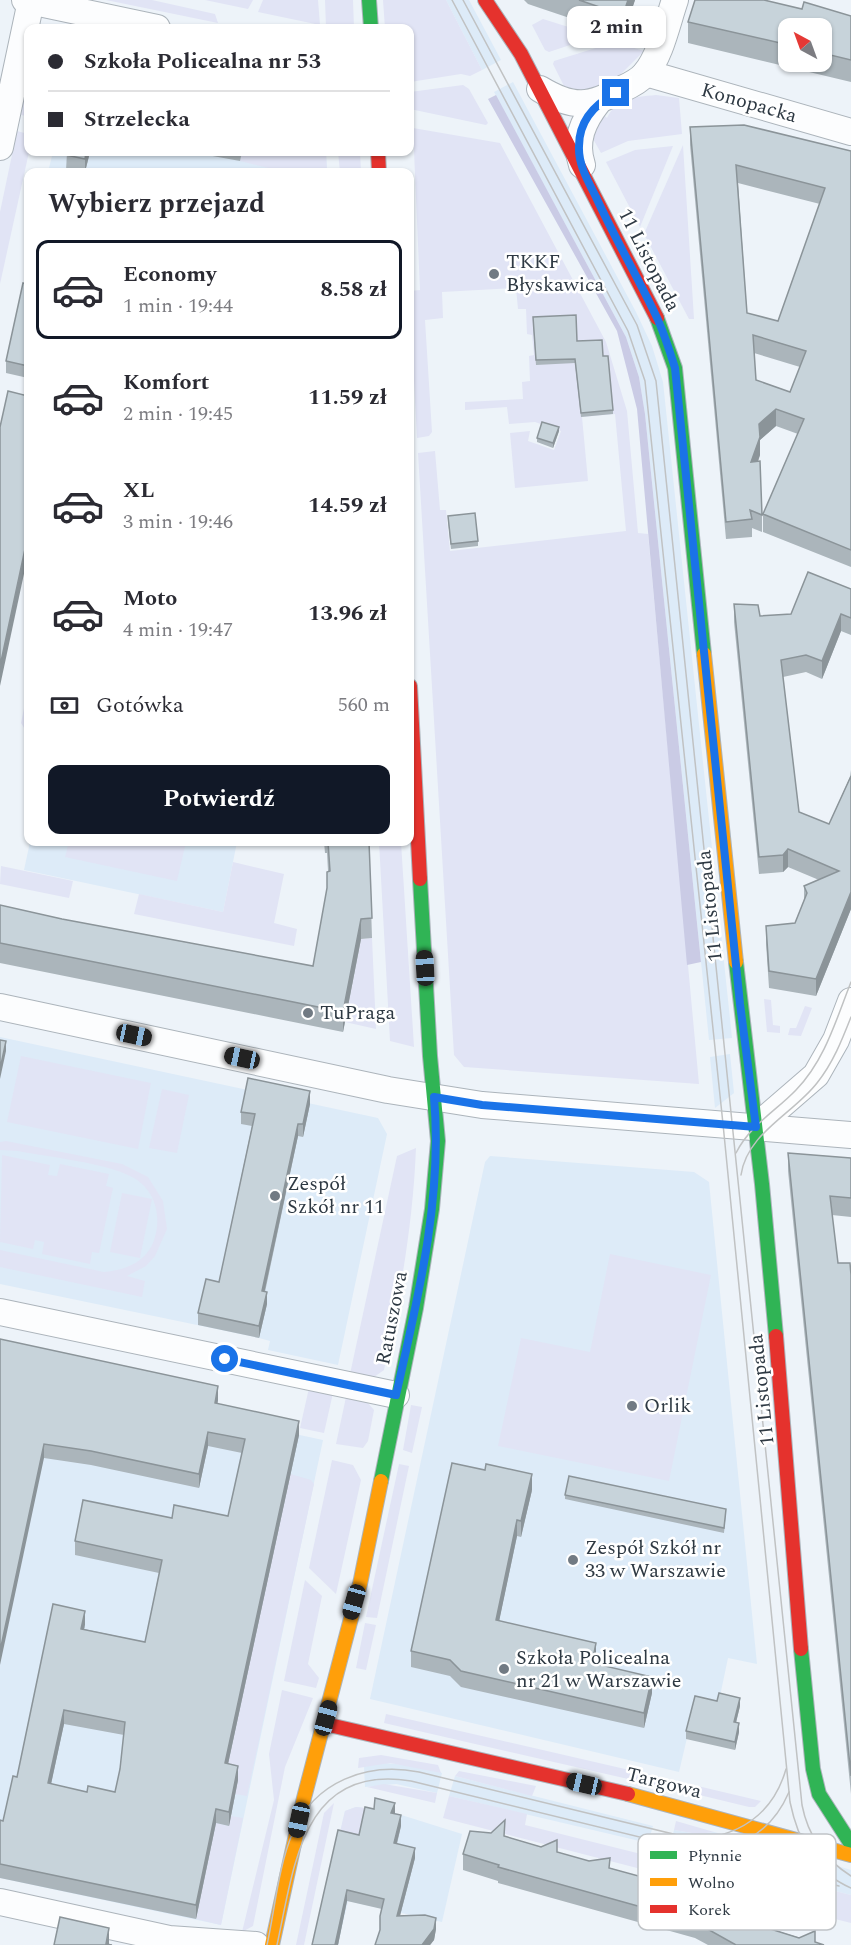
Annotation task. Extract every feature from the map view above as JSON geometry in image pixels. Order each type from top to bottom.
[{"type":"street","points":[[369,0],[371,24]]},
{"type":"street","name":"11 Listopada","points":[[486,0],[521,54],[584,173],[623,256],[658,320],[675,368],[740,1004],[756,1127],[788,1458],[791,1545],[813,1769],[819,1794],[851,1844]]},
{"type":"street","points":[[584,173],[580,159],[579,139],[585,121],[598,102],[634,83],[646,73],[675,0]]},
{"type":"street","points":[[0,147],[28,1],[138,24]]},
{"type":"street","name":"Konopacka","points":[[646,73],[851,132]]},
{"type":"street","points":[[540,89],[564,101],[598,102]]},
{"type":"street","name":"Ratuszowa","points":[[272,1945],[304,1798],[360,1584],[396,1395],[416,1308],[432,1209],[438,1141],[414,754]]},
{"type":"street","points":[[756,1127],[816,1075],[836,1040],[851,1001]]},
{"type":"street","points":[[0,1007],[388,1090],[490,1106],[851,1135]]},
{"type":"street","points":[[0,1312],[396,1395]]},
{"type":"street","name":"Targowa","points":[[325,1724],[674,1805],[777,1834]]},
{"type":"street","name":"Targowa","points":[[836,1851],[851,1855]]},
{"type":"street","points":[[0,1902],[169,1939],[256,1945]]},
{"type":"shaded area","points":[[106,0],[152,0],[215,14],[218,23]]},
{"type":"shaded area","points":[[205,0],[253,0],[248,9]]},
{"type":"shaded area","points":[[263,0],[318,0],[320,24],[315,24],[258,12]]},
{"type":"shaded area","points":[[325,0],[353,0],[354,24],[326,24]]},
{"type":"shaded area","points":[[383,0],[446,0],[482,70],[470,76],[461,74],[414,81],[414,24],[385,24]]},
{"type":"shaded area","points":[[446,0],[469,0],[501,60],[482,70]]},
{"type":"shaded area","points":[[543,19],[597,36],[549,52],[545,50],[532,25]]},
{"type":"shaded area","points":[[615,42],[644,51],[618,77],[592,91],[591,87],[588,92],[566,90],[553,64],[554,61]]},
{"type":"shaded area","points":[[513,82],[636,312],[652,346],[663,382],[732,1038],[709,1040],[645,414],[639,377],[626,337],[494,92]]},
{"type":"shaded area","points":[[463,85],[469,89],[488,123],[486,125],[414,110],[414,91]]},
{"type":"shaded area","points":[[496,95],[626,337],[639,377],[645,414],[701,962],[687,965],[637,409],[617,331],[488,99]]},
{"type":"shaded area","points":[[656,95],[679,98],[682,134],[628,141],[601,153],[592,137],[604,115],[607,118],[615,107],[626,100]]},
{"type":"shaded area","points":[[24,96],[24,116],[20,115]]},
{"type":"shaded area","points":[[414,128],[500,143],[606,342],[627,411],[638,533],[648,534],[699,1084],[464,1067],[454,1055],[418,453],[435,451],[440,510],[446,510],[450,551],[626,531],[615,414],[582,417],[588,481],[515,488],[510,433],[530,431],[528,441],[554,450],[561,431],[535,422],[509,424],[507,407],[465,410],[465,402],[523,399],[522,382],[530,381],[529,356],[534,355],[532,335],[527,334],[526,309],[518,309],[516,288],[442,292],[443,318],[425,320],[432,432],[429,436],[417,438],[414,380],[414,291],[420,290]]},
{"type":"shaded area","points":[[17,131],[24,133],[24,156],[28,156],[0,284],[0,212]]},
{"type":"shaded area","points":[[683,145],[694,319],[689,319],[644,234]]},
{"type":"shaded area","points":[[673,146],[640,227],[606,162],[635,150]]},
{"type":"shaded area","points":[[52,156],[326,156],[327,168],[49,168]]},
{"type":"shaded area","points":[[241,156],[326,156],[327,168],[268,168],[240,161]]},
{"type":"shaded area","points":[[338,156],[360,156],[361,168],[340,168]]},
{"type":"shaded area","points":[[24,708],[24,728],[21,723]]},
{"type":"shaded area","points":[[29,846],[236,846],[223,912],[24,870]]},
{"type":"shaded area","points":[[68,846],[185,846],[177,881],[65,857]]},
{"type":"shaded area","points":[[379,846],[401,846],[414,1047],[390,1041]]},
{"type":"shaded area","points":[[233,862],[284,874],[274,923],[297,929],[294,946],[134,914],[139,894],[223,912]]},
{"type":"shaded area","points":[[1,866],[73,881],[69,898],[0,884]]},
{"type":"shaded area","points":[[372,938],[376,1029],[345,1022],[361,939]]},
{"type":"shaded area","points":[[764,999],[771,1000],[773,1025],[780,1026],[780,1033],[767,1032]]},
{"type":"shaded area","points":[[805,1006],[812,1008],[801,1036],[788,1035],[790,1028],[796,1028]]},
{"type":"shaded area","name":"Zespół Szkół nr 11","points":[[0,1037],[378,1118],[387,1134],[338,1365],[268,1350],[270,1341],[259,1338],[0,1284]]},
{"type":"shaded area","points":[[730,1054],[734,1093],[715,1108],[710,1057]]},
{"type":"shaded area","points":[[21,1056],[151,1083],[138,1149],[7,1122]]},
{"type":"shaded area","points":[[162,1089],[189,1095],[177,1153],[149,1148]]},
{"type":"shaded area","points":[[6,1141],[122,1164],[148,1177],[163,1201],[167,1229],[155,1256],[146,1266],[127,1276],[145,1281],[142,1297],[0,1267],[0,1250],[104,1272],[119,1269],[133,1264],[144,1256],[153,1243],[157,1224],[157,1214],[151,1196],[139,1181],[130,1176],[92,1164],[0,1150],[0,1142]]},
{"type":"shaded area","points":[[416,1148],[405,1260],[384,1370],[374,1377],[350,1374],[397,1156]]},
{"type":"shaded area","points":[[2,1155],[50,1165],[48,1175],[57,1176],[60,1164],[109,1174],[106,1186],[113,1188],[99,1253],[92,1252],[90,1264],[42,1254],[44,1242],[35,1240],[33,1249],[0,1242]]},
{"type":"shaded area","name":"Zespół Szkół nr 33 w Warszawie","points":[[490,1156],[694,1172],[709,1182],[757,1664],[728,1658],[719,1701],[695,1704],[679,1772],[370,1699],[485,1162]]},
{"type":"shaded area","points":[[122,1193],[152,1199],[140,1258],[110,1252]]},
{"type":"shaded area","name":"Orlik","points":[[610,1254],[711,1275],[669,1481],[498,1446],[521,1338],[590,1352]]},
{"type":"shaded area","points":[[0,1353],[218,1400],[215,1417],[323,1440],[221,1925],[0,1878]]},
{"type":"shaded area","points":[[309,1388],[333,1393],[324,1433],[300,1428]]},
{"type":"shaded area","points":[[346,1397],[367,1402],[374,1410],[368,1441],[363,1448],[336,1444]]},
{"type":"shaded area","points":[[411,1405],[422,1407],[412,1453],[403,1450]]},
{"type":"shaded area","points":[[332,1460],[353,1465],[361,1480],[336,1594],[309,1568]]},
{"type":"shaded area","points":[[399,1464],[409,1466],[377,1618],[366,1617]]},
{"type":"shaded area","points":[[290,1474],[311,1480],[314,1484],[247,1796],[235,1794],[237,1780],[225,1778]]},
{"type":"shaded area","points":[[305,1580],[322,1596],[308,1664],[319,1678],[316,1688],[284,1681]]},
{"type":"shaded area","points":[[365,1623],[376,1625],[366,1670],[356,1668]]},
{"type":"shaded area","points":[[282,1690],[313,1698],[285,1767],[253,1926],[242,1932],[274,1800],[269,1754]]},
{"type":"shaded area","points":[[386,1714],[664,1778],[663,1787],[384,1723]]},
{"type":"shaded area","points":[[381,1755],[438,1765],[441,1773],[390,1763],[358,1768],[359,1758]]},
{"type":"shaded area","points":[[385,1763],[417,1766],[442,1773],[437,1793],[396,1784],[365,1787],[364,1766]]},
{"type":"shaded area","points":[[459,1771],[536,1786],[532,1796],[455,1776]]},
{"type":"shaded area","points":[[455,1776],[653,1826],[651,1834],[638,1834],[638,1841],[449,1796]]},
{"type":"shaded area","points":[[685,1783],[761,1801],[755,1807],[749,1807],[683,1791]]},
{"type":"shaded area","points":[[384,1784],[437,1793],[435,1803],[367,1787]]},
{"type":"shaded area","points":[[449,1796],[527,1814],[525,1825],[638,1853],[638,1868],[443,1818]]},
{"type":"shaded area","points":[[334,1803],[304,1945],[296,1945],[324,1813]]},
{"type":"shaded area","points":[[356,1807],[395,1813],[462,1834],[442,1922],[348,1901],[338,1945],[314,1945],[345,1811]]},
{"type":"shaded area","points":[[356,1807],[376,1809],[359,1846],[338,1841],[345,1811]]},
{"type":"shaded area","points":[[231,1816],[243,1818],[221,1925],[196,1919],[216,1823],[228,1826]]},
{"type":"shaded area","points":[[676,1821],[714,1832],[698,1834],[674,1830]]},
{"type":"shaded area","points":[[674,1830],[698,1834],[673,1834]]},
{"type":"shaded area","points":[[714,1832],[721,1834],[698,1834]]},
{"type":"shaded area","points":[[836,1866],[851,1870],[851,1895],[836,1891]]},
{"type":"shaded area","points":[[836,1891],[851,1895],[851,1923],[836,1919]]},
{"type":"building","points":[[579,0],[628,0],[623,15]]},
{"type":"building","points":[[695,0],[764,0],[802,9],[804,2],[851,16],[851,60],[832,55],[832,18],[778,18],[778,42],[688,22]]},
{"type":"building","points":[[744,125],[851,151],[851,550],[763,514],[804,419],[776,409],[759,424],[760,437],[751,462],[760,461],[762,515],[750,510],[752,519],[726,522],[690,127]],"holes":[[[736,165],[825,188],[778,321],[747,313]],[[753,335],[806,351],[790,392],[756,380]]]},
{"type":"building","points":[[23,283],[24,283],[24,365],[6,361]]},
{"type":"building","points":[[576,315],[577,341],[602,340],[603,356],[608,356],[613,410],[581,413],[575,359],[536,360],[533,317]]},
{"type":"building","points":[[8,391],[24,395],[24,554],[0,666],[0,427]]},
{"type":"building","points":[[542,422],[559,427],[553,443],[537,438]]},
{"type":"building","points":[[475,513],[478,541],[451,544],[448,516]]},
{"type":"building","points":[[808,572],[851,589],[851,618],[841,614],[822,661],[806,655],[781,660],[799,812],[829,824],[851,776],[851,892],[816,979],[769,971],[766,926],[795,923],[807,893],[804,886],[839,871],[788,849],[783,855],[759,857],[734,604],[758,605],[760,616],[791,614]]},
{"type":"building","points":[[328,846],[369,846],[372,918],[361,919],[343,1012],[0,943],[0,905],[62,919],[313,966],[327,888],[327,872],[330,871]]},
{"type":"building","points":[[0,1040],[6,1041],[0,1069]]},
{"type":"building","points":[[248,1078],[310,1091],[303,1124],[298,1124],[262,1291],[267,1292],[259,1326],[198,1313],[206,1279],[219,1282],[255,1114],[241,1112]]},
{"type":"building","points":[[788,1153],[851,1158],[851,1198],[830,1196],[838,1263],[850,1263],[851,1275],[851,1776]]},
{"type":"building","points":[[0,1339],[218,1386],[215,1403],[299,1421],[225,1763],[238,1766],[229,1812],[216,1809],[196,1905],[0,1864],[0,1820],[3,1821],[13,1776],[17,1777],[53,1604],[85,1611],[81,1629],[145,1642],[162,1560],[75,1541],[83,1500],[172,1518],[174,1505],[228,1516],[245,1439],[208,1432],[199,1474],[91,1451],[44,1444],[0,1651]],"holes":[[[64,1710],[125,1722],[115,1792],[88,1786],[87,1792],[48,1783]]]},
{"type":"building","points":[[452,1463],[485,1470],[486,1464],[532,1474],[521,1521],[517,1520],[496,1620],[596,1643],[592,1663],[652,1677],[644,1713],[461,1671],[450,1660],[411,1651]]},
{"type":"building","points":[[569,1476],[726,1509],[724,1528],[565,1495]]},
{"type":"building","points":[[719,1693],[740,1698],[734,1722],[739,1723],[735,1742],[686,1731],[695,1696],[717,1701]]},
{"type":"building","points":[[375,1798],[395,1803],[391,1813],[401,1815],[394,1843],[415,1848],[397,1916],[425,1915],[436,1918],[434,1929],[422,1945],[375,1945],[380,1930],[384,1899],[347,1890],[335,1945],[312,1945],[338,1830],[359,1835],[365,1807],[374,1809]]},
{"type":"building","points":[[505,1820],[504,1836],[541,1847],[557,1840],[557,1852],[589,1861],[610,1858],[609,1868],[638,1876],[638,1906],[498,1867],[499,1865],[463,1854],[470,1831],[491,1833]]},
{"type":"building","points":[[60,1917],[109,1928],[106,1944],[112,1945],[54,1945]]},
{"type":"building","points":[[709,1930],[774,1930],[799,1938],[815,1931],[815,1942],[824,1945],[736,1945]]},
{"type":"tram line","points":[[452,0],[628,331],[645,381],[723,1124],[790,1802],[800,1834]]},
{"type":"tram line","points":[[463,0],[637,325],[656,381],[802,1805],[812,1834]]},
{"type":"tram line","points":[[736,1153],[748,1134],[796,1090],[815,1066],[829,1039],[851,982]]},
{"type":"tram line","points":[[741,1175],[745,1160],[761,1136],[807,1094],[823,1075],[837,1051],[851,1017]]},
{"type":"tram line","points":[[723,1834],[744,1825],[765,1808],[774,1797],[786,1769]]},
{"type":"tram line","points":[[267,1945],[277,1888],[293,1832],[303,1814],[329,1788],[362,1773],[380,1770],[419,1772],[673,1834]]},
{"type":"tram line","points":[[277,1945],[298,1854],[310,1827],[325,1804],[346,1788],[375,1780],[411,1781],[638,1837]]},
{"type":"tram line","points":[[756,1834],[772,1820],[789,1792]]},
{"type":"tram line","points":[[836,1865],[851,1876]]},
{"type":"tram line","points":[[836,1880],[851,1888]]},
{"type":"traffic: fast","points":[[369,0],[371,24]]},
{"type":"traffic: fast","points":[[657,318],[675,368],[704,654]]},
{"type":"traffic: fast","points":[[381,1481],[416,1308],[432,1209],[438,1141],[430,1056],[420,879]]},
{"type":"traffic: fast","points":[[736,962],[762,1184],[776,1336]]},
{"type":"traffic: fast","points":[[801,1649],[813,1769],[819,1794],[851,1844]]},
{"type":"traffic: slow","points":[[704,654],[736,962]]},
{"type":"traffic: slow","points":[[272,1945],[304,1798],[360,1584],[381,1481]]},
{"type":"traffic: slow","points":[[628,1794],[774,1834]]},
{"type":"traffic: slow","points":[[836,1851],[851,1855]]},
{"type":"traffic: jam","points":[[485,0],[521,54],[657,318]]},
{"type":"traffic: jam","points":[[378,156],[379,168]]},
{"type":"traffic: jam","points":[[414,763],[420,879]]},
{"type":"traffic: jam","points":[[776,1336],[801,1649]]},
{"type":"traffic: jam","points":[[325,1724],[628,1794]]},
{"type":"place","name":"TKKF Błyskawica","points":[[494,274]]},
{"type":"place","name":"TuPraga","points":[[308,1013]]},
{"type":"place","name":"Zespół Szkół nr 11","points":[[275,1196]]},
{"type":"place","name":"Orlik","points":[[632,1406]]},
{"type":"place","name":"Zespół Szkół nr 33 w Warszawie","points":[[573,1560]]},
{"type":"place","name":"Szkoła Policealna nr 21 w Warszawie","points":[[504,1669]]},
{"type":"route","points":[[225,1359],[396,1395],[416,1308],[432,1209],[438,1141],[434,1097],[482,1105],[756,1127],[740,1004],[675,368],[658,320],[623,256],[584,173],[578,148],[580,132],[591,112],[598,102],[616,93]]}]
